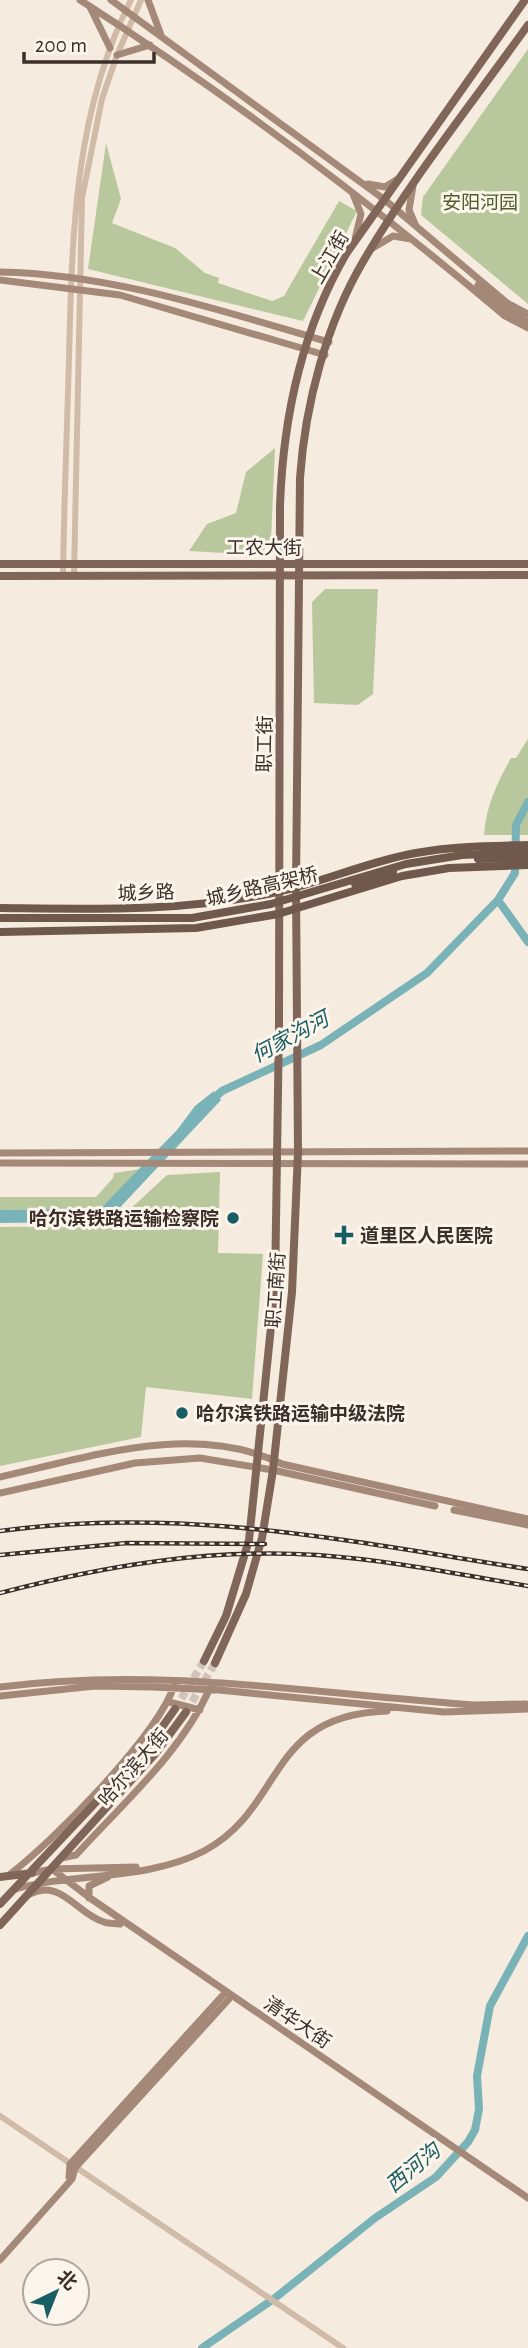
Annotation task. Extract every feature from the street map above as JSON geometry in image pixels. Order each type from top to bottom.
[{"type":"highway","name":"城乡路","points":[[0,908],[145,909],[198,905],[278,892],[415,853],[528,845]]},
{"type":"highway","name":"城乡路高架桥","points":[[0,920],[204,916],[271,904],[407,863],[462,855],[528,852]]},
{"type":"highway","name":"城乡路高架桥","points":[[0,920],[175,923],[217,919],[273,908],[409,868],[464,860],[528,858]]},
{"type":"highway","name":"城乡路","points":[[0,932],[196,929],[278,914],[402,876],[449,868],[528,865]]},
{"type":"main road","points":[[80,0],[150,45],[348,188],[390,219],[505,316],[528,328]]},
{"type":"main road","points":[[111,0],[385,200],[507,303],[528,314]]},
{"type":"main road","points":[[148,0],[162,36]]},
{"type":"main road","name":"上江街","points":[[282,575],[280,506],[285,429],[291,394],[325,294],[354,242],[525,0]]},
{"type":"main road","points":[[90,6],[110,48]]},
{"type":"main road","name":"上江街","points":[[300,575],[300,478],[304,431],[329,342],[350,287],[396,210],[528,25]]},
{"type":"main road","points":[[117,55],[150,45]]},
{"type":"main road","points":[[358,180],[384,187],[402,176]]},
{"type":"main road","points":[[413,186],[409,210],[417,227]]},
{"type":"main road","points":[[348,188],[358,200],[362,214],[354,242]]},
{"type":"main road","points":[[371,250],[393,236],[415,240]]},
{"type":"main road","points":[[431,239],[448,259],[508,311],[528,322]]},
{"type":"main road","points":[[0,272],[74,277],[167,296],[329,342]]},
{"type":"main road","points":[[0,280],[74,287],[131,298],[325,355]]},
{"type":"main road","name":"工农大街","points":[[0,564],[528,564]]},
{"type":"main road","name":"职工街","points":[[278,914],[282,575]]},
{"type":"main road","name":"职工街","points":[[299,907],[296,887],[300,575]]},
{"type":"main road","name":"工农大街","points":[[0,576],[528,575]]},
{"type":"main road","name":"职工南街","points":[[215,1664],[257,1559],[274,1465],[292,1292],[298,1152],[296,1082],[299,907]]},
{"type":"main road","name":"职工南街","points":[[204,1661],[226,1616],[249,1540],[275,1288],[278,914]]},
{"type":"main road","points":[[0,1153],[528,1151]]},
{"type":"main road","points":[[0,1163],[528,1164]]},
{"type":"main road","points":[[0,1477],[145,1445],[196,1444],[258,1454],[274,1465],[528,1525]]},
{"type":"main road","points":[[0,1493],[135,1463],[200,1458],[257,1467],[274,1465],[528,1519]]},
{"type":"main road","points":[[0,1687],[97,1677],[177,1679],[377,1706],[444,1712],[528,1706]]},
{"type":"main road","name":"哈尔滨大街","points":[[4,1876],[38,1853],[139,1743],[172,1705],[173,1688],[177,1679]]},
{"type":"main road","points":[[0,1696],[95,1686],[173,1688],[211,1685],[475,1706],[528,1706]]},
{"type":"main road","name":"哈尔滨大街","points":[[73,1852],[163,1760],[200,1710],[211,1685]]},
{"type":"main road","points":[[90,1898],[89,1886],[119,1871],[166,1861],[205,1845],[236,1819],[286,1750],[306,1731],[338,1713],[377,1706],[426,1702]]},
{"type":"main road","points":[[0,1904],[146,1748],[172,1705],[200,1710]]},
{"type":"main road","points":[[0,1892],[40,1882],[171,1864],[211,1846],[241,1819],[292,1750],[324,1723],[366,1712],[419,1710]]},
{"type":"main road","points":[[0,1925],[61,1858],[73,1852],[155,1754],[186,1712]]},
{"type":"main road","points":[[73,1852],[90,1868]]},
{"type":"main road","points":[[4,1876],[52,1869],[90,1868],[119,1871]]},
{"type":"main road","name":"清华大街","points":[[52,1869],[59,1879],[120,1924],[426,2129]]},
{"type":"main road","name":"清华大街","points":[[59,1879],[525,2198]]},
{"type":"main road","points":[[26,1896],[39,1890],[53,1890],[103,1922],[120,1924]]},
{"type":"main road","points":[[0,2257],[72,2179],[72,2166],[226,1997]]},
{"type":"street","points":[[74,576],[75,202],[82,149],[110,48],[131,0]]},
{"type":"street","points":[[74,277],[88,157],[117,55],[141,0]]},
{"type":"street","points":[[63,576],[74,287]]},
{"type":"street","points":[[0,2116],[344,2348]]},
{"type":"green space","name":"安阳河园","points":[[528,49],[528,304],[421,215],[423,197]]},
{"type":"green space","points":[[106,143],[121,199],[112,223],[175,248],[205,273],[219,278],[218,283],[272,301],[284,296],[339,201],[357,211],[303,321],[88,269]]},
{"type":"green space","points":[[275,448],[271,540],[260,555],[189,551],[207,524],[236,513],[246,472]]},
{"type":"green space","points":[[325,589],[378,589],[373,694],[358,705],[314,703],[312,602]]},
{"type":"green space","points":[[528,739],[528,835],[484,835],[487,814],[497,786],[511,758],[516,758]]},
{"type":"green space","points":[[141,1169],[101,1208],[0,1210],[0,1197],[96,1197],[113,1178],[114,1173]]},
{"type":"green space","points":[[220,1172],[218,1253],[263,1254],[252,1399],[146,1387],[141,1437],[0,1466],[0,1227],[112,1226],[167,1175]]},
{"type":"water","points":[[214,1091],[221,1100],[111,1217],[86,1222],[0,1223],[0,1210],[101,1208],[177,1130],[195,1106]]},
{"type":"waterway","name":"何家沟河","points":[[210,1102],[222,1091],[321,1045],[427,973],[498,900],[515,873],[516,825],[528,802]]},
{"type":"waterway","name":"西河沟","points":[[498,900],[528,942]]},
{"type":"waterway","name":"西河沟","points":[[202,2348],[275,2298],[375,2218],[436,2177],[468,2142],[475,2130],[479,2109],[477,2076],[490,2006],[528,1936]]},
{"type":"tunnel","points":[[175,1709],[204,1661]]},
{"type":"tunnel","points":[[186,1712],[215,1663]]},
{"type":"railway","points":[[0,1531],[68,1524],[135,1522],[200,1525],[330,1538],[528,1569]]},
{"type":"railway","points":[[0,1555],[127,1543],[265,1544]]},
{"type":"railway","points":[[0,1593],[118,1567],[237,1554],[317,1555],[370,1560],[528,1586]]},
{"type":"place","name":"哈尔滨铁路运输检察院","points":[[233,1218]]},
{"type":"place","name":"道里区人民医院","points":[[344,1235]]},
{"type":"place","name":"哈尔滨铁路运输中级法院","points":[[182,1413]]}]
